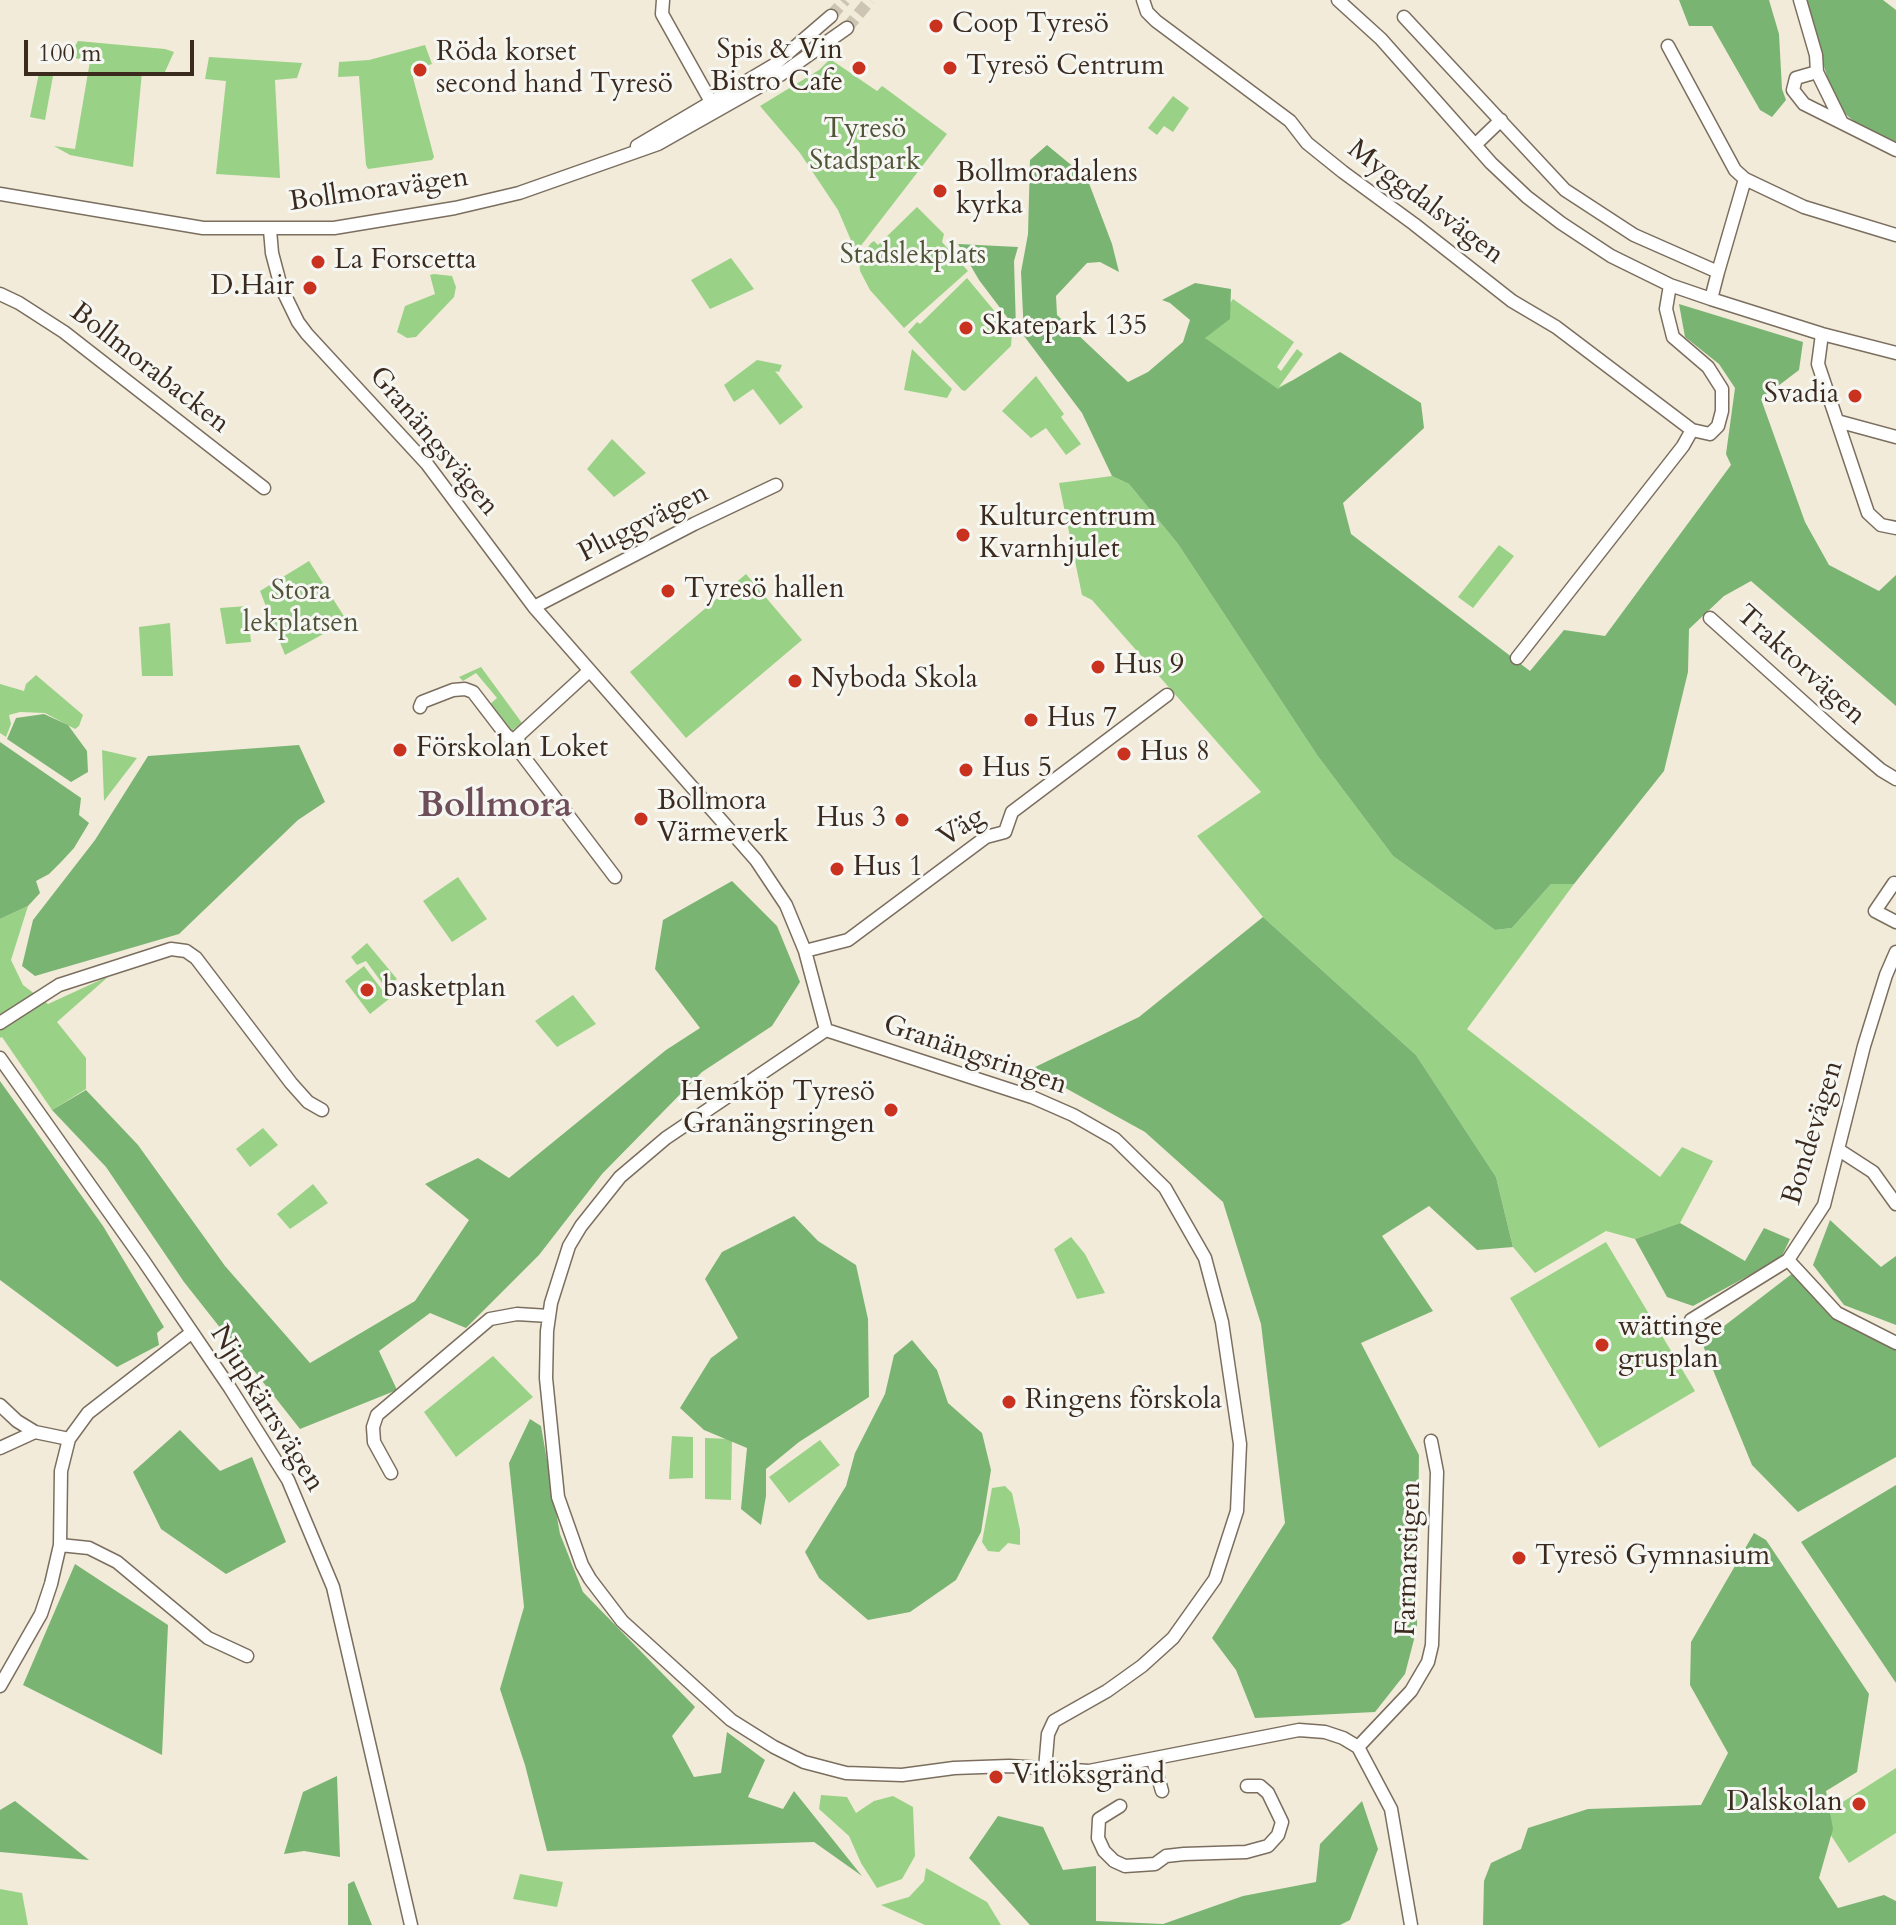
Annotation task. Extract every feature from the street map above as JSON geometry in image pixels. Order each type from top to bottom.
[{"type":"street","points":[[663,0],[662,14],[714,107]]},
{"type":"street","name":"Myggdalsvägen","points":[[1143,0],[1147,12],[1156,21],[1290,121],[1307,143],[1343,172],[1512,301],[1556,327],[1692,430]]},
{"type":"street","points":[[1338,0],[1381,39],[1475,145],[1527,197],[1611,256],[1670,285],[1711,299],[1822,334],[1896,353]]},
{"type":"street","points":[[1800,0],[1816,55],[1817,72],[1842,123]]},
{"type":"street","name":"Bollmoravägen","points":[[714,107],[774,65],[831,16]]},
{"type":"street","points":[[1404,17],[1565,190],[1634,235],[1718,272]]},
{"type":"street","name":"Bollmoravägen","points":[[0,194],[203,228],[334,228],[455,208],[519,193],[617,158],[810,56],[847,28]]},
{"type":"street","points":[[1668,46],[1735,170],[1745,179],[1804,207],[1896,235]]},
{"type":"street","points":[[1817,72],[1796,78],[1793,90],[1804,104],[1896,150]]},
{"type":"street","points":[[1475,145],[1501,120]]},
{"type":"street","points":[[1711,299],[1745,179]]},
{"type":"street","name":"Granängsvägen","points":[[270,230],[281,287],[298,322],[427,464],[534,607],[756,860],[786,905],[805,951],[826,1030]]},
{"type":"street","points":[[1517,658],[1683,446],[1692,430],[1710,434],[1718,426],[1722,389],[1708,367],[1673,337],[1666,309],[1670,285]]},
{"type":"street","name":"Bollmorabacken","points":[[0,294],[64,332],[264,488]]},
{"type":"street","points":[[1822,334],[1818,364],[1868,513],[1881,525],[1896,528]]},
{"type":"street","points":[[1837,421],[1896,437]]},
{"type":"street","name":"Pluggvägen","points":[[534,607],[776,485]]},
{"type":"street","name":"Traktorvägen","points":[[1710,618],[1839,734],[1896,779]]},
{"type":"street","points":[[589,671],[518,736],[520,752],[615,877]]},
{"type":"street","points":[[420,707],[422,702],[465,689],[473,692],[506,735],[519,744]]},
{"type":"street","name":"Väg","points":[[805,951],[848,940],[986,837],[1005,832],[1012,812],[1167,695]]},
{"type":"street","points":[[1894,883],[1875,911],[1896,922]]},
{"type":"street","points":[[0,1023],[59,985],[171,949],[186,951],[196,958],[299,1093],[322,1110]]},
{"type":"street","name":"Bondevägen","points":[[1691,1320],[1788,1260],[1824,1205],[1864,1046],[1896,952]]},
{"type":"street","points":[[826,1030],[666,1138],[620,1177],[569,1246],[549,1316],[546,1378],[558,1497],[582,1565],[622,1621],[731,1720],[804,1762],[846,1773],[902,1775],[954,1768],[1009,1766],[1089,1771],[1299,1730],[1325,1732],[1358,1747],[1391,1809],[1411,1925]]},
{"type":"street","name":"Granängsringen","points":[[826,1030],[1032,1097],[1073,1115],[1115,1139],[1165,1188],[1205,1258],[1222,1322],[1240,1444],[1237,1511],[1215,1579],[1173,1638],[1142,1666],[1107,1691],[1054,1721],[1048,1734],[1045,1769]]},
{"type":"street","name":"Njupkärrsvägen","points":[[0,1058],[143,1260],[288,1480],[333,1587],[411,1925]]},
{"type":"street","points":[[1839,1150],[1873,1172],[1896,1204]]},
{"type":"street","points":[[1788,1260],[1837,1313],[1896,1343]]},
{"type":"street","points":[[391,1473],[374,1442],[373,1427],[377,1415],[490,1319],[517,1314],[549,1316]]},
{"type":"street","points":[[0,1686],[41,1614],[60,1545],[61,1471],[69,1439],[88,1413],[191,1333]]},
{"type":"street","points":[[0,1405],[35,1432],[69,1439]]},
{"type":"street","points":[[0,1448],[35,1432]]},
{"type":"street","name":"Farmarstigen","points":[[1358,1747],[1411,1691],[1428,1662],[1432,1645],[1437,1472],[1431,1441]]},
{"type":"street","points":[[60,1545],[89,1548],[117,1562],[208,1638],[247,1656]]},
{"type":"street","points":[[1153,1760],[1162,1791]]},
{"type":"street","points":[[1120,1806],[1099,1819],[1098,1838],[1104,1851],[1125,1866],[1155,1864],[1166,1856],[1246,1852],[1268,1846],[1278,1835],[1282,1822],[1268,1793],[1260,1786],[1247,1786]]},
{"type":"green space","points":[[1679,0],[1769,0],[1779,34],[1782,89],[1786,100],[1772,117],[1760,110],[1712,26],[1689,26]]},
{"type":"green space","points":[[1805,0],[1883,0],[1896,10],[1896,145],[1857,124],[1842,111],[1832,94]]},
{"type":"green space","points":[[78,41],[174,52],[164,74],[142,72],[133,167],[70,155],[54,146],[75,149],[90,61],[69,57]]},
{"type":"green space","points":[[425,45],[432,64],[411,70],[434,157],[432,160],[368,169],[359,76],[338,77],[339,62],[369,60]]},
{"type":"green space","points":[[209,57],[302,63],[297,78],[275,80],[280,178],[216,174],[226,81],[205,79]]},
{"type":"green space","name":"Tyresö Stadspark","points":[[830,59],[877,91],[882,86],[947,134],[856,252],[838,210],[800,153],[760,106],[819,70]]},
{"type":"green space","points":[[39,73],[53,76],[45,120],[30,117]]},
{"type":"green space","points":[[1173,96],[1189,108],[1173,132],[1164,126],[1157,135],[1148,128]]},
{"type":"green space","points":[[1047,145],[1087,178],[1119,272],[1100,262],[1087,263],[1056,296],[1057,315],[1128,382],[1148,372],[1183,342],[1190,320],[1162,300],[1195,283],[1231,289],[1230,319],[1205,338],[1278,389],[1340,352],[1421,403],[1424,428],[1343,503],[1351,534],[1530,671],[1564,630],[1605,636],[1731,465],[1726,454],[1735,388],[1719,364],[1685,337],[1679,304],[1803,342],[1799,370],[1761,399],[1805,522],[1829,565],[1879,591],[1896,575],[1896,706],[1751,581],[1724,596],[1689,629],[1688,672],[1664,771],[1574,884],[1551,884],[1512,928],[1495,930],[1393,856],[1317,755],[1178,544],[1129,484],[1112,476],[1082,413],[1024,336],[1021,272],[1028,234],[1030,160]]},
{"type":"green space","name":"Stadslekplats","points":[[917,207],[944,234],[942,242],[968,271],[904,328],[870,290],[860,271],[859,259],[871,243],[874,241],[878,245]]},
{"type":"green space","points":[[958,244],[1018,247],[1014,261],[1016,329],[979,280]]},
{"type":"green space","points":[[731,258],[754,289],[710,309],[691,280]]},
{"type":"green space","points":[[430,275],[452,276],[456,287],[454,297],[416,337],[407,338],[397,332],[405,306],[435,294]]},
{"type":"green space","name":"Skatepark 135","points":[[967,278],[1012,332],[1011,346],[965,391],[908,332]]},
{"type":"green space","points":[[1233,299],[1294,342],[1277,367],[1281,371],[1297,349],[1303,354],[1279,387],[1291,381],[1296,434],[1205,338]]},
{"type":"green space","points":[[912,349],[952,389],[947,398],[904,390]]},
{"type":"green space","points":[[757,360],[782,365],[779,372],[775,371],[803,407],[780,425],[753,389],[734,402],[724,385]]},
{"type":"green space","points":[[1036,376],[1081,444],[1066,455],[1046,428],[1031,438],[1002,411]]},
{"type":"green space","points":[[612,439],[646,473],[614,497],[587,469]]},
{"type":"green space","points":[[1112,476],[1129,484],[1178,544],[1317,755],[1393,856],[1495,930],[1512,928],[1551,884],[1574,884],[1467,1029],[1660,1177],[1682,1147],[1713,1161],[1680,1223],[1635,1239],[1606,1231],[1535,1273],[1513,1247],[1496,1177],[1416,1055],[1263,917],[1197,836],[1261,792],[1092,600],[1082,595],[1059,483]]},
{"type":"green space","points":[[1499,545],[1514,556],[1473,608],[1458,597]]},
{"type":"green space","name":"Stora lekplatsen","points":[[309,561],[347,621],[285,655],[260,591]]},
{"type":"green space","points":[[746,574],[802,640],[686,738],[630,672]]},
{"type":"green space","points":[[247,606],[251,642],[226,644],[220,608]]},
{"type":"green space","points":[[170,623],[173,676],[142,676],[139,627]]},
{"type":"green space","points":[[481,667],[522,723],[510,732],[489,705],[497,698],[476,673],[463,681],[459,677]]},
{"type":"green space","points":[[36,675],[83,715],[79,726],[75,729],[45,713],[20,712],[9,715],[11,724],[6,737],[0,733],[0,684],[24,691],[26,684]]},
{"type":"green space","points":[[44,714],[68,725],[87,751],[88,772],[71,782],[7,739],[16,718]]},
{"type":"green space","points":[[0,742],[81,798],[79,815],[89,823],[74,848],[49,874],[36,881],[40,893],[28,906],[0,919]]},
{"type":"green space","points":[[299,745],[325,802],[298,820],[179,934],[35,976],[22,966],[33,920],[95,840],[148,756]]},
{"type":"green space","points":[[102,750],[137,758],[104,801]]},
{"type":"green space","points":[[458,877],[487,919],[452,942],[423,901]]},
{"type":"green space","points":[[732,881],[777,926],[800,982],[772,1026],[702,1072],[602,1174],[539,1255],[466,1328],[430,1313],[379,1351],[397,1390],[300,1429],[184,1282],[106,1167],[52,1110],[86,1090],[138,1145],[225,1266],[310,1363],[415,1301],[469,1220],[425,1184],[478,1158],[509,1178],[666,1050],[700,1028],[655,969],[663,920]]},
{"type":"green space","points":[[28,906],[11,960],[23,985],[48,1004],[109,976],[57,1022],[86,1058],[86,1089],[52,1110],[0,1038],[0,919]]},
{"type":"green space","points":[[1263,917],[1416,1055],[1496,1177],[1513,1247],[1477,1250],[1429,1206],[1382,1236],[1433,1311],[1361,1343],[1419,1455],[1417,1628],[1405,1674],[1375,1712],[1255,1718],[1236,1670],[1212,1638],[1285,1523],[1261,1324],[1223,1202],[1145,1132],[1031,1069],[1139,1017]]},
{"type":"green space","points":[[367,943],[397,979],[385,987],[366,961],[357,965],[351,957]]},
{"type":"green space","name":"basketplan","points":[[364,966],[389,999],[370,1014],[345,981]]},
{"type":"green space","points":[[573,995],[596,1024],[557,1047],[535,1021]]},
{"type":"green space","points":[[0,1081],[103,1226],[164,1327],[157,1333],[159,1345],[117,1367],[0,1280]]},
{"type":"green space","points":[[263,1128],[278,1145],[250,1167],[236,1149]]},
{"type":"green space","points":[[313,1184],[328,1203],[290,1229],[277,1214]]},
{"type":"green space","points":[[794,1216],[818,1241],[856,1265],[868,1319],[869,1397],[799,1442],[766,1469],[766,1496],[761,1525],[741,1509],[747,1448],[704,1430],[680,1408],[711,1358],[738,1338],[705,1279],[722,1252]]},
{"type":"green space","points":[[1830,1220],[1881,1267],[1896,1256],[1896,1325],[1844,1305],[1813,1265]]},
{"type":"green space","points":[[1680,1223],[1745,1261],[1764,1228],[1790,1239],[1781,1258],[1693,1306],[1667,1297],[1635,1239]]},
{"type":"green space","points":[[1071,1237],[1085,1254],[1105,1293],[1077,1299],[1054,1249]]},
{"type":"green space","name":"wättinge grusplan","points":[[1606,1242],[1695,1391],[1599,1448],[1510,1298]]},
{"type":"green space","points":[[1793,1273],[1836,1318],[1896,1348],[1896,1457],[1798,1512],[1752,1465],[1702,1343]]},
{"type":"green space","points":[[912,1340],[937,1370],[948,1403],[982,1433],[991,1470],[981,1532],[956,1580],[910,1612],[868,1620],[819,1578],[805,1552],[846,1486],[855,1453],[885,1394],[894,1355]]},
{"type":"green space","points":[[493,1356],[533,1397],[456,1457],[424,1412]]},
{"type":"green space","points":[[530,1419],[541,1426],[560,1534],[583,1592],[695,1707],[672,1736],[694,1777],[721,1773],[727,1732],[765,1760],[748,1797],[783,1809],[794,1791],[862,1876],[814,1842],[547,1851],[525,1765],[500,1689],[524,1607],[509,1463]]},
{"type":"green space","points":[[180,1430],[220,1471],[252,1457],[286,1542],[226,1574],[161,1529],[133,1472]]},
{"type":"green space","points":[[672,1436],[693,1437],[693,1478],[669,1479]]},
{"type":"green space","points":[[705,1438],[732,1439],[731,1500],[705,1499]]},
{"type":"green space","points":[[820,1440],[840,1465],[789,1503],[769,1477]]},
{"type":"green space","points":[[1896,1485],[1896,1683],[1801,1542]]},
{"type":"green space","points":[[1005,1486],[1012,1493],[1020,1545],[1008,1543],[999,1552],[988,1551],[982,1542],[992,1488]]},
{"type":"green space","points":[[1754,1533],[1766,1540],[1869,1694],[1857,1772],[1826,1791],[1833,1829],[1819,1878],[1838,1908],[1884,1895],[1896,1901],[1896,1925],[1483,1925],[1484,1881],[1491,1863],[1521,1849],[1528,1828],[1588,1809],[1701,1805],[1728,1753],[1690,1685],[1691,1642]]},
{"type":"green space","points":[[75,1564],[168,1625],[162,1755],[23,1685]]},
{"type":"green space","points":[[1896,1768],[1896,1833],[1849,1863],[1819,1817]]},
{"type":"green space","points":[[337,1776],[340,1857],[304,1851],[284,1854],[303,1792]]},
{"type":"green space","points":[[821,1795],[847,1797],[856,1813],[874,1801],[893,1796],[913,1807],[915,1856],[902,1879],[877,1888],[849,1836],[819,1809]]},
{"type":"green space","points":[[15,1801],[89,1860],[0,1852],[0,1810]]},
{"type":"green space","points":[[1362,1801],[1378,1849],[1350,1920],[1340,1925],[1030,1925],[969,1858],[998,1816],[1043,1827],[1063,1870],[1096,1866],[1096,1921],[1163,1924],[1243,1896],[1316,1882],[1320,1844]]},
{"type":"green space","points":[[926,1868],[987,1902],[1001,1925],[925,1925],[881,1905],[909,1897],[924,1881]]},
{"type":"green space","points":[[520,1874],[563,1882],[557,1907],[513,1899]]},
{"type":"green space","points":[[354,1881],[372,1925],[348,1925],[348,1884]]},
{"type":"green space","points":[[0,1889],[22,1893],[28,1925],[0,1925]]},
{"type":"tunnel","points":[[831,16],[845,0]]},
{"type":"tunnel","points":[[847,28],[870,0]]},
{"type":"place","name":"Coop Tyresö","points":[[936,26]]},
{"type":"place","name":"Spis & Vin Bistro Cafe","points":[[859,68]]},
{"type":"place","name":"Tyresö Centrum","points":[[950,68]]},
{"type":"place","name":"Röda korset second hand Tyresö","points":[[420,70]]},
{"type":"place","name":"Bollmoradalens kyrka","points":[[940,191]]},
{"type":"place","name":"La Forscetta","points":[[318,262]]},
{"type":"place","name":"D.Hair","points":[[310,288]]},
{"type":"place","name":"Skatepark 135","points":[[966,328]]},
{"type":"place","name":"Svadia","points":[[1855,396]]},
{"type":"place","name":"Kulturcentrum Kvarnhjulet","points":[[963,535]]},
{"type":"place","name":"Tyresö hallen","points":[[668,591]]},
{"type":"place","name":"Hus 9","points":[[1098,667]]},
{"type":"place","name":"Nyboda Skola","points":[[795,681]]},
{"type":"place","name":"Hus 7","points":[[1031,720]]},
{"type":"place","name":"Förskolan Loket","points":[[400,750]]},
{"type":"place","name":"Hus 8","points":[[1124,754]]},
{"type":"place","name":"Hus 5","points":[[966,770]]},
{"type":"place","name":"Bollmora Värmeverk","points":[[641,819]]},
{"type":"place","name":"Hus 3","points":[[902,820]]},
{"type":"place","name":"Hus 1","points":[[837,869]]},
{"type":"place","name":"basketplan","points":[[367,990]]},
{"type":"place","name":"Hemköp Tyresö Granängsringen","points":[[891,1110]]},
{"type":"place","name":"wättinge grusplan","points":[[1602,1345]]},
{"type":"place","name":"Ringens förskola","points":[[1009,1402]]},
{"type":"place","name":"Tyresö Gymnasium","points":[[1519,1558]]},
{"type":"place","name":"Vitlöksgränd","points":[[996,1777]]},
{"type":"place","name":"Dalskolan","points":[[1859,1804]]},
{"type":"district","name":"Bollmora","points":[[495,808]]}]
